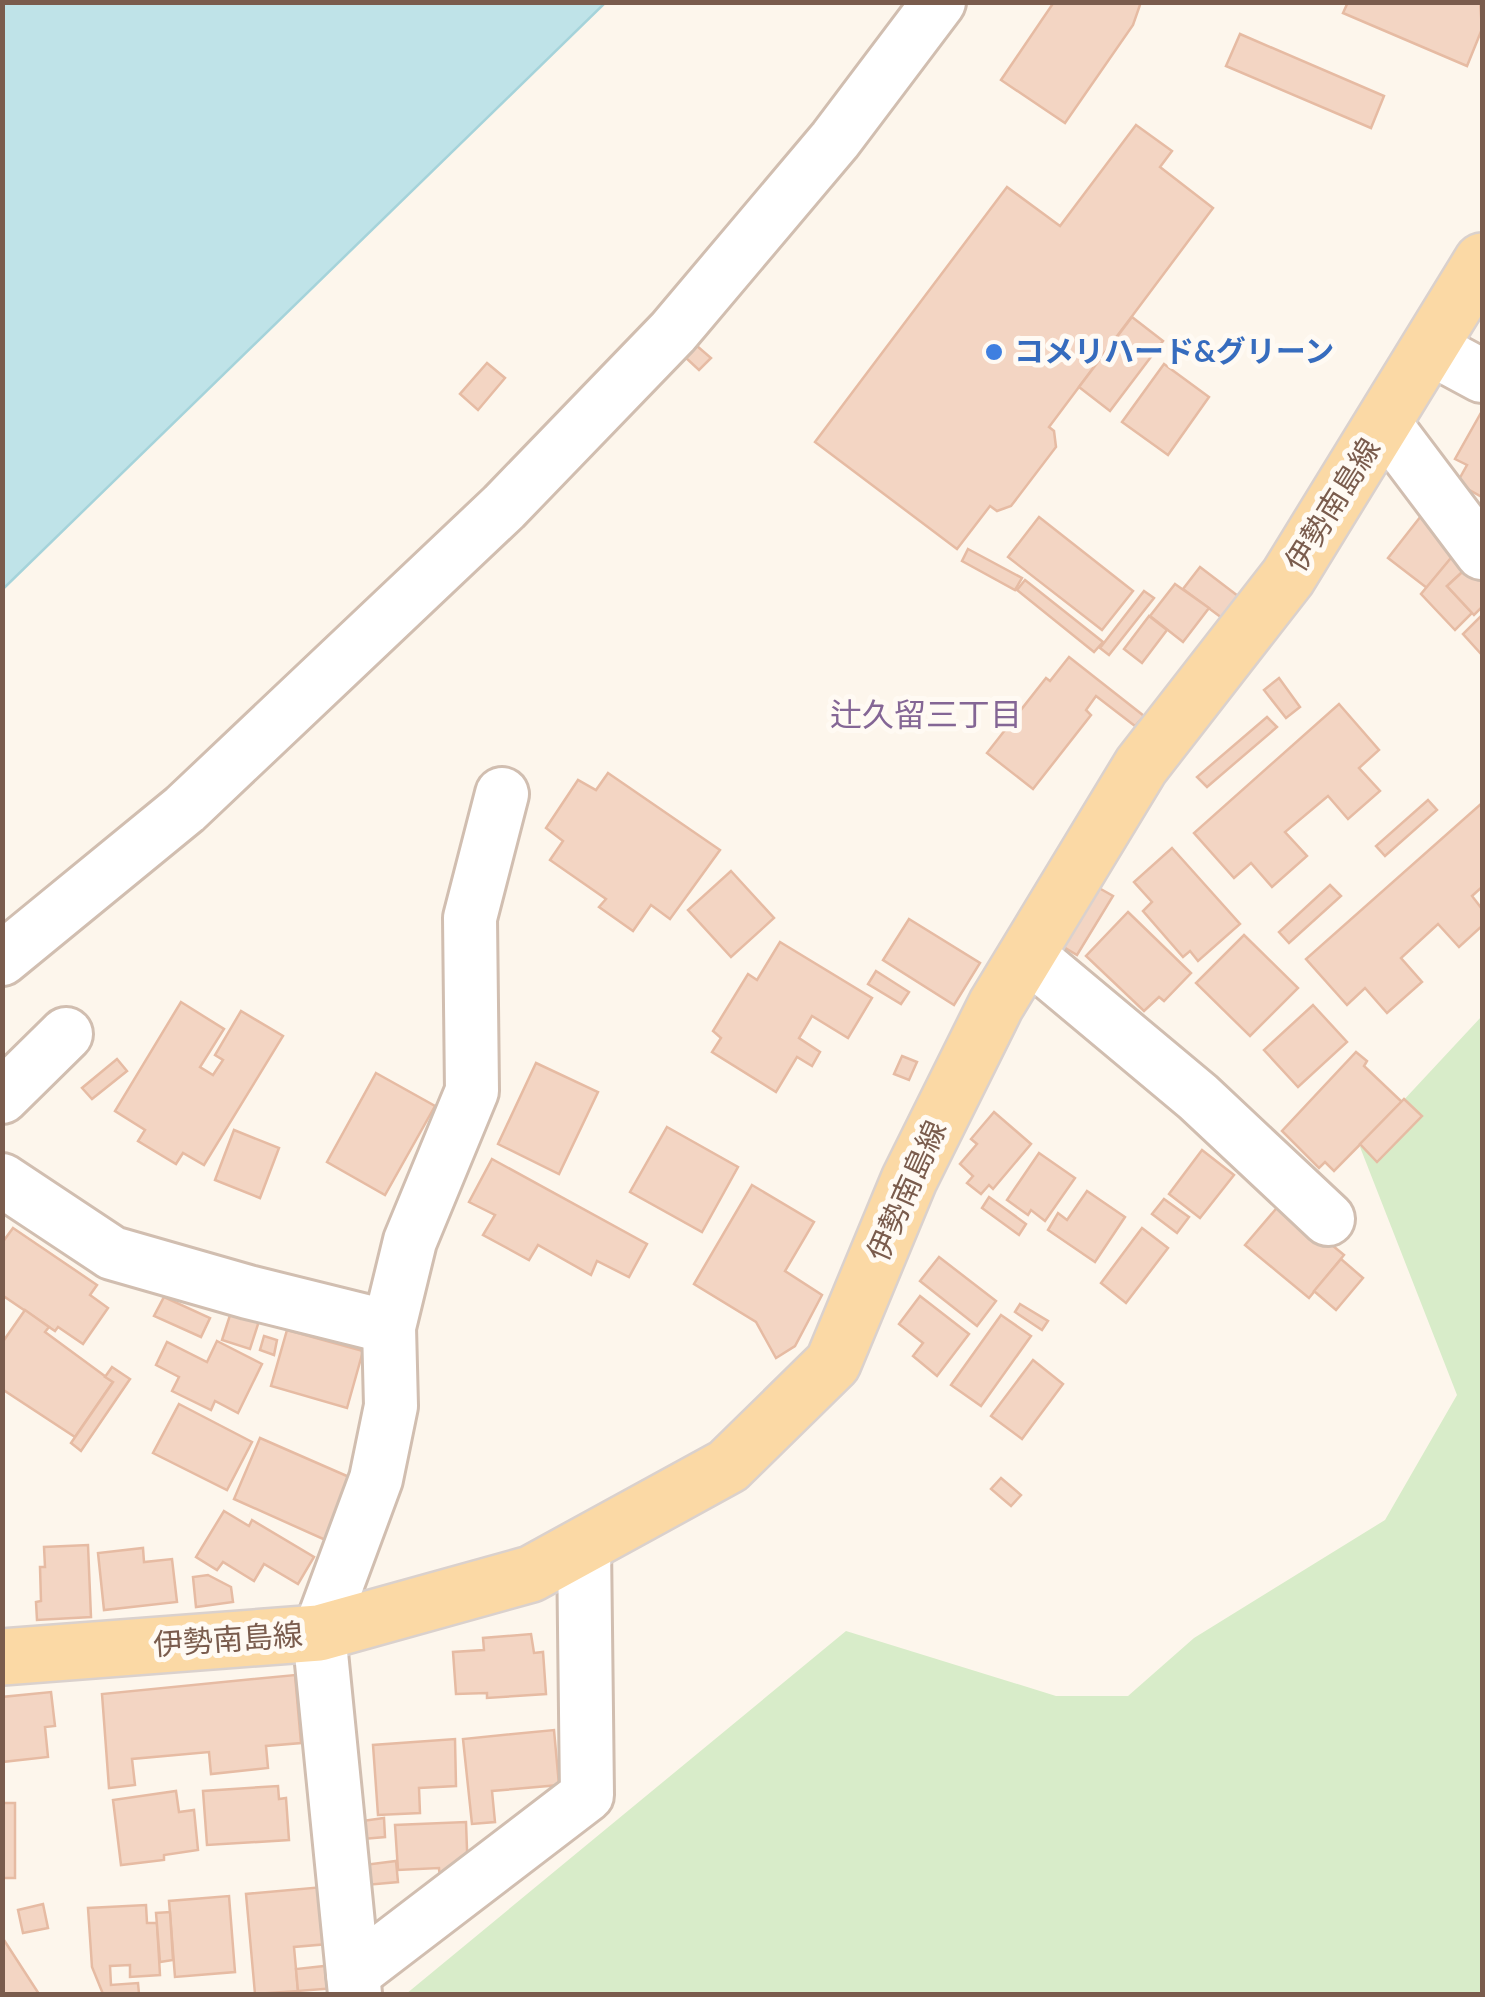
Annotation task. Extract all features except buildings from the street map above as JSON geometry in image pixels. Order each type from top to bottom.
[{"type":"main road","name":"伊勢南島線","points":[[2,1657],[320,1633],[531,1574],[728,1466],[833,1363],[909,1180],[996,1005],[1141,766],[1288,577],[1482,261]]},
{"type":"street","points":[[2,959],[185,810],[504,507],[673,332],[836,140],[940,2]]},
{"type":"street","points":[[1430,348],[1482,376]]},
{"type":"street","points":[[1384,423],[1482,553]]},
{"type":"street","points":[[354,1984],[320,1633],[376,1479],[391,1406],[390,1326],[410,1241],[472,1091],[470,918],[502,794]]},
{"type":"street","points":[[1027,954],[1198,1097],[1328,1219]]},
{"type":"street","points":[[2,1098],[66,1034]]},
{"type":"street","points":[[2,1180],[112,1253],[248,1292],[390,1326]]},
{"type":"street","points":[[354,1984],[587,1794],[584,1545]]},
{"type":"green space","points":[[1482,1016],[1482,1994],[406,1994],[846,1631],[1056,1696],[1128,1696],[1194,1638],[1385,1520],[1457,1395],[1360,1147]]},
{"type":"water","points":[[3,2],[605,2],[605,3],[3,589]]},
{"type":"place","name":"コメリハード&グリーン","points":[[994,352]]},
{"type":"district","name":"辻久留三丁目","points":[[926,715]]}]
